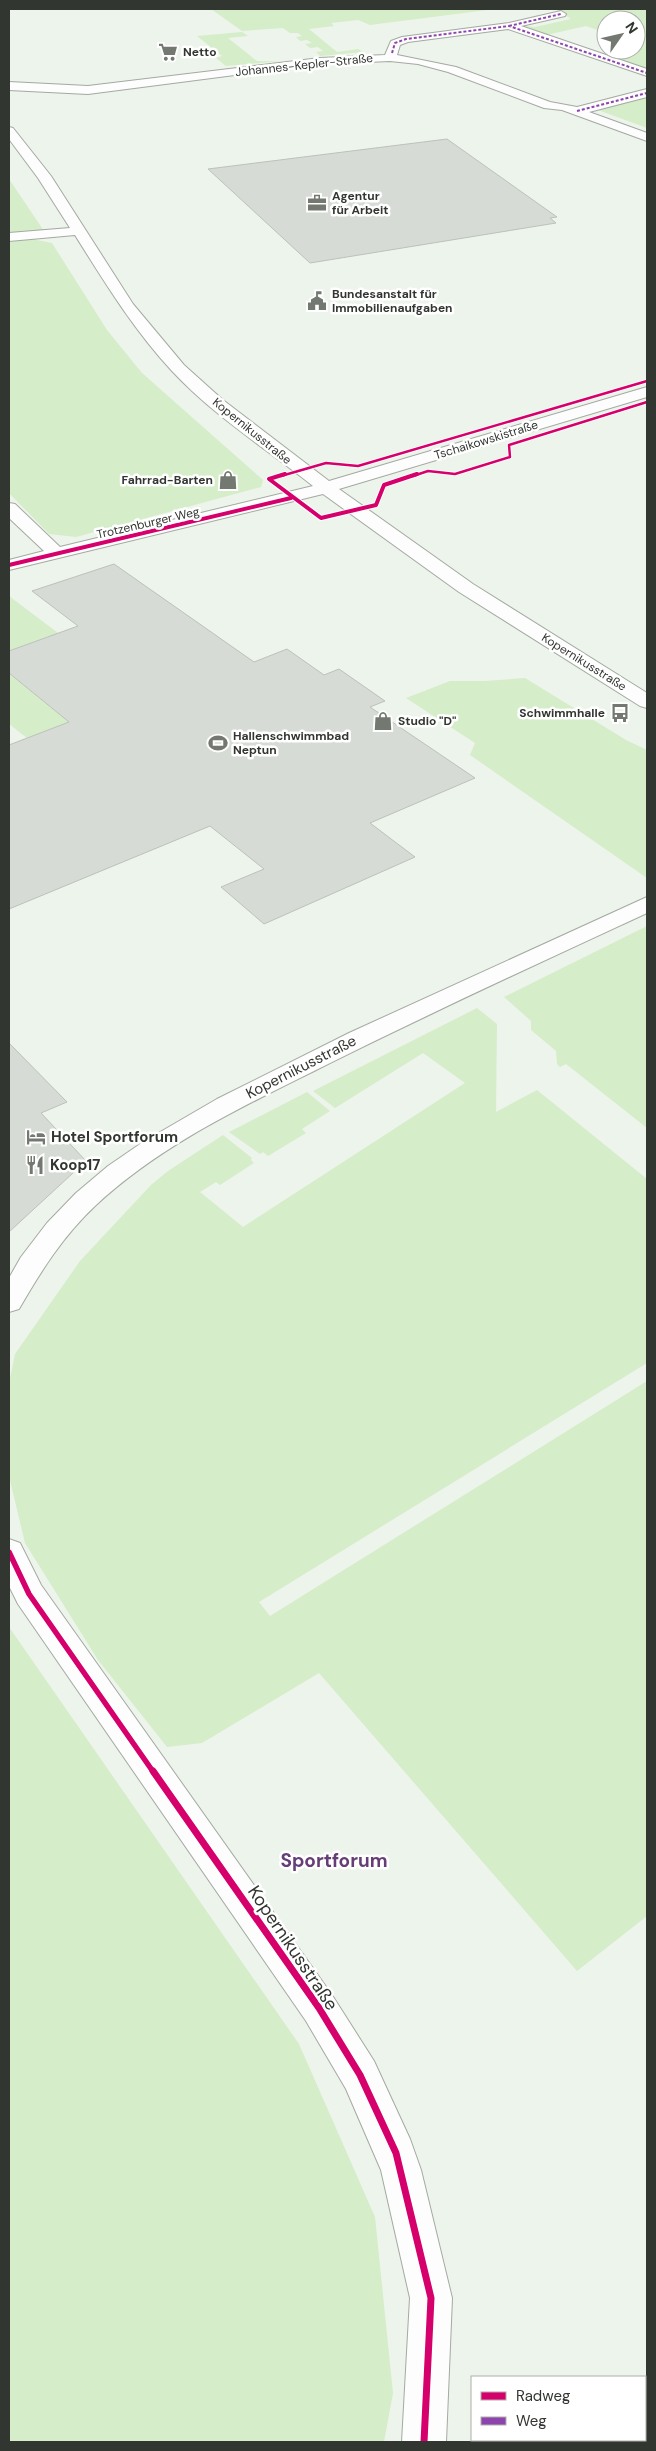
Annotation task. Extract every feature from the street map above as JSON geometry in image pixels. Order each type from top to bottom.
[{"type":"street","points":[[390,58],[395,43],[406,39],[509,26],[561,14]]},
{"type":"street","points":[[509,26],[647,73]]},
{"type":"street","name":"Johannes-Kepler-Straße","points":[[9,86],[88,90],[320,61],[390,58],[418,61],[452,69],[548,105],[577,112],[647,137]]},
{"type":"street","points":[[577,112],[647,93]]},
{"type":"street","name":"Kopernikusstraße","points":[[9,131],[44,176],[127,306],[178,368],[217,403],[325,488],[466,588],[647,702]]},
{"type":"street","points":[[9,237],[78,231]]},
{"type":"street","name":"Tschaikowskistraße","points":[[325,488],[647,392]]},
{"type":"street","name":"Trotzenburger Weg","points":[[9,565],[187,524],[325,488]]},
{"type":"street","points":[[9,508],[57,554]]},
{"type":"street","name":"Kopernikusstraße","points":[[9,1302],[19,1281],[41,1247],[71,1212],[152,1147],[202,1117],[350,1043],[647,904]]},
{"type":"street","name":"Kopernikusstraße","points":[[9,1552],[29,1594],[313,2000],[360,2075],[396,2153],[431,2298],[425,2440]]},
{"type":"green space","points":[[211,9],[495,9],[370,25],[358,20],[331,23],[334,26],[309,29],[337,52],[358,49],[363,52],[320,56],[316,52],[323,51],[318,47],[310,48],[305,44],[312,43],[307,40],[300,41],[296,37],[302,36],[298,33],[290,33],[283,28],[242,31]]},
{"type":"green space","points":[[556,9],[647,9],[647,70],[618,60],[646,60],[646,10],[596,10],[596,30],[586,26],[546,35],[525,26],[535,27],[571,19]]},
{"type":"green space","points":[[242,32],[248,36],[228,38],[257,61],[280,61],[226,66],[216,58],[222,56],[197,36]]},
{"type":"green space","points":[[647,97],[647,128],[598,110]]},
{"type":"green space","points":[[9,179],[44,231],[9,233]]},
{"type":"green space","points":[[32,239],[52,243],[107,330],[142,373],[263,480],[261,487],[76,537],[49,534],[9,493],[9,242]]},
{"type":"green space","points":[[9,596],[86,654],[49,636],[9,651]]},
{"type":"green space","points":[[9,657],[25,670],[11,675],[69,722],[27,738],[9,724]]},
{"type":"green space","points":[[525,678],[626,740],[647,750],[647,878],[470,755],[475,743],[406,698],[450,681]]},
{"type":"green space","points":[[647,926],[647,1128],[566,1064],[560,1067],[557,1064],[556,1051],[531,1030],[531,1021],[504,997]]},
{"type":"green space","points":[[477,1008],[497,1024],[496,1112],[537,1090],[647,1179],[647,1363],[259,1602],[270,1616],[647,1381],[647,1916],[577,1971],[319,1673],[202,1743],[167,1747],[98,1660],[25,1543],[9,1476],[9,1383],[15,1354],[80,1261],[151,1185],[168,1171],[223,1135],[252,1158],[251,1160],[254,1163],[220,1185],[216,1182],[200,1192],[243,1227],[465,1083],[423,1053],[335,1108],[313,1091]]},
{"type":"green space","points":[[307,1092],[330,1111],[302,1129],[306,1133],[268,1156],[263,1152],[260,1154],[229,1132]]},
{"type":"green space","points":[[9,1627],[299,2044],[375,2217],[393,2393],[384,2442],[9,2442]]},
{"type":"building","points":[[447,139],[557,217],[550,218],[556,223],[310,263],[208,169]]},
{"type":"building","name":"Hallenschwimmbad Neptun","points":[[114,564],[254,662],[287,649],[324,675],[339,669],[385,701],[370,707],[475,778],[370,823],[415,857],[264,924],[221,887],[264,869],[210,826],[9,909],[9,745],[69,722],[9,673],[9,651],[78,626],[32,591]]},
{"type":"building","name":"Hotel Sportforum","points":[[9,1043],[67,1102],[41,1113],[86,1161],[9,1232]]},
{"type":"marked path","points":[[509,26],[561,14]]},
{"type":"marked path","points":[[392,53],[395,43],[406,39],[509,26],[647,73]]},
{"type":"marked path","points":[[577,111],[647,93]]},
{"type":"cycle path","points":[[647,381],[358,466],[326,463],[269,479],[321,518],[376,505],[384,485],[428,471],[455,474],[510,457],[509,445],[647,402]]},
{"type":"cycle path","points":[[9,565],[291,498]]},
{"type":"cycle path","points":[[9,1552],[29,1594],[319,2008],[360,2075],[396,2153],[431,2298],[424,2442]]},
{"type":"place","name":"Netto","points":[[168,52]]},
{"type":"place","name":"Agentur für Arbeit","points":[[317,203]]},
{"type":"place","name":"Bundesanstalt für Immobilienaufgaben","points":[[317,301]]},
{"type":"place","name":"Fahrrad-Barten","points":[[228,480]]},
{"type":"place","name":"Schwimmhalle","points":[[620,713]]},
{"type":"place","name":"Studio \"D\"","points":[[383,721]]},
{"type":"place","name":"Hallenschwimmbad Neptun","points":[[218,743]]},
{"type":"place","name":"Hotel Sportforum","points":[[36,1137]]},
{"type":"place","name":"Koop17","points":[[35,1165]]},
{"type":"district","name":"Sportforum","points":[[334,1860]]}]
